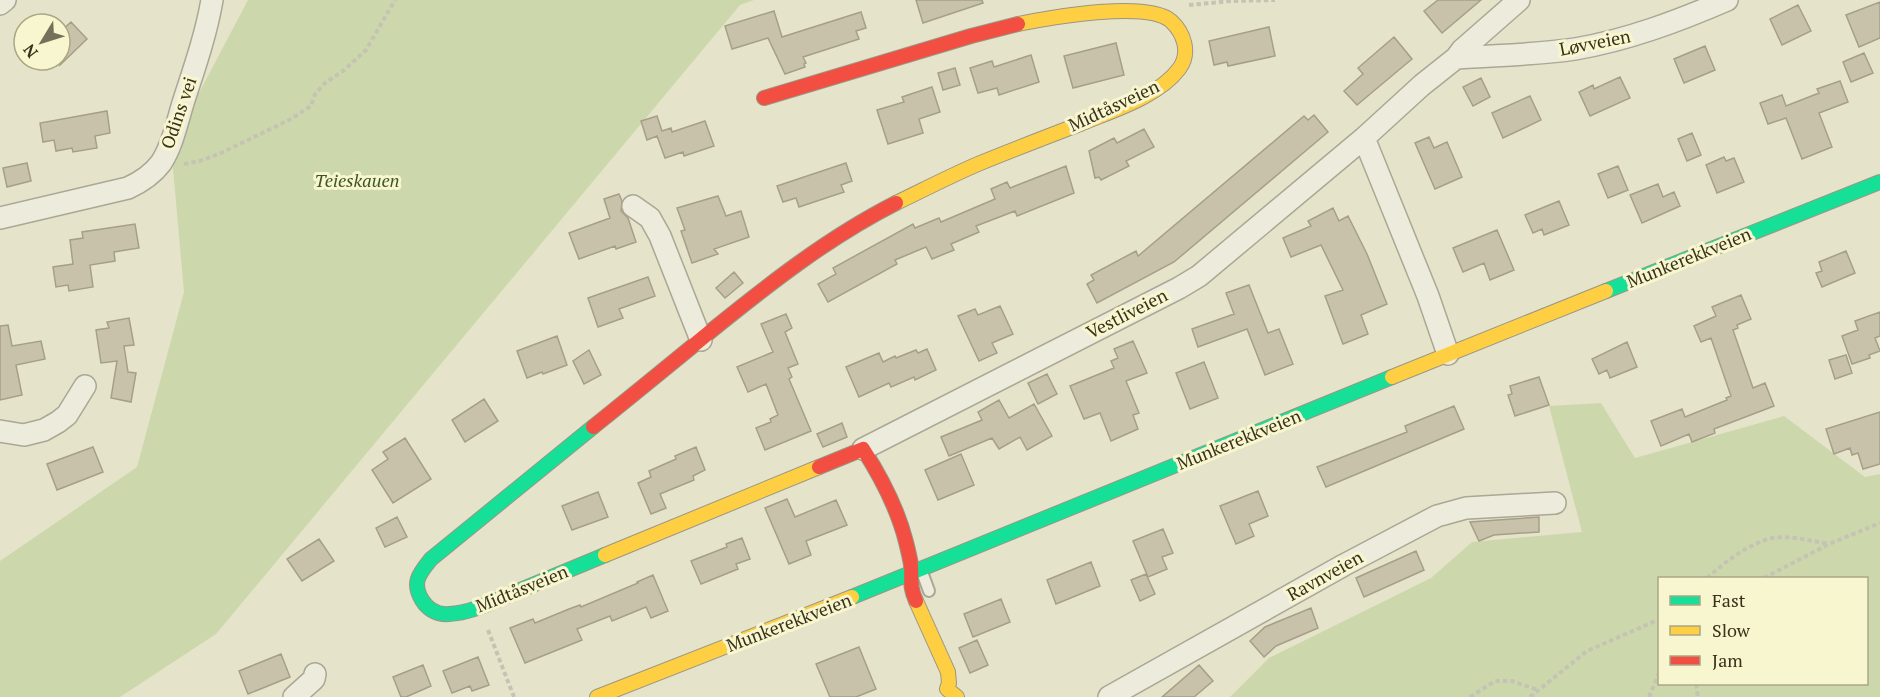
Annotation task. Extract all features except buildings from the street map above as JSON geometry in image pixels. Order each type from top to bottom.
[{"type":"street","points":[[0,4],[5,0]]},
{"type":"street","name":"Odins vei","points":[[0,218],[128,188],[153,173],[172,140],[204,36],[212,0]]},
{"type":"street","name":"Vestliveien","points":[[863,449],[1199,276],[1364,138],[1519,0]]},
{"type":"street","name":"Løvveien","points":[[1456,58],[1564,50],[1605,43],[1637,35],[1727,0]]},
{"type":"street","name":"Midtåsveien","points":[[764,98],[971,36],[1072,15],[1127,11],[1154,13],[1169,19],[1185,41],[1184,58],[1179,69],[1160,87],[1112,111],[978,164],[875,214],[800,262],[700,340],[431,560],[419,573],[417,589],[423,604],[441,614],[479,607],[863,449]]},
{"type":"street","points":[[1364,138],[1428,296],[1448,354]]},
{"type":"street","name":"Munkerekkveien","points":[[597,697],[840,603],[1448,354],[1880,182]]},
{"type":"street","points":[[633,206],[650,218],[660,236],[700,340]]},
{"type":"street","points":[[0,431],[24,435],[44,430],[67,415],[85,386]]},
{"type":"street","points":[[863,449],[873,465],[901,529],[911,565],[915,571],[914,596],[948,672],[949,694]]},
{"type":"street","name":"Ravnveien","points":[[1109,697],[1344,565],[1437,516],[1466,508],[1556,504]]},
{"type":"street","points":[[294,697],[314,679],[315,674]]},
{"type":"lane","points":[[915,571],[930,591]]},
{"type":"path","points":[[164,157],[184,164],[200,161],[291,119],[311,106],[315,94],[325,83],[366,50],[395,0]]},
{"type":"path","points":[[1186,6],[1232,1],[1275,0]]},
{"type":"path","points":[[1768,577],[1829,544],[1880,522]]},
{"type":"path","points":[[1709,577],[1729,559],[1766,539],[1795,538],[1829,544]]},
{"type":"path","points":[[479,607],[514,697]]},
{"type":"path","points":[[1530,697],[1587,651],[1658,619]]},
{"type":"path","points":[[1649,697],[1658,674]]},
{"type":"path","points":[[1470,697],[1495,681],[1512,681],[1538,690]]},
{"type":"green space","name":"Teieskauen","points":[[248,0],[754,0],[740,5],[216,634],[120,697],[0,697],[0,561],[137,467],[184,292],[171,146]]},
{"type":"green space","points":[[1601,403],[1635,458],[1784,416],[1865,477],[1880,474],[1880,697],[1230,697],[1269,658],[1431,578],[1472,542],[1582,532],[1549,406]]},
{"type":"traffic: fast","points":[[1606,291],[1880,182]]},
{"type":"traffic: fast","points":[[852,597],[1392,377]]},
{"type":"traffic: fast","points":[[593,427],[431,559],[420,573],[417,588],[424,604],[430,609],[441,614],[465,612],[605,555]]},
{"type":"traffic: slow","points":[[896,203],[978,164],[1106,114],[1147,95],[1170,79],[1183,63],[1185,56],[1182,37],[1176,26],[1159,15],[1141,12],[1097,12],[1018,24]]},
{"type":"traffic: slow","points":[[1392,377],[1606,291]]},
{"type":"traffic: slow","points":[[605,555],[819,467]]},
{"type":"traffic: slow","points":[[597,697],[852,597]]},
{"type":"traffic: slow","points":[[916,601],[948,672],[947,689],[957,697]]},
{"type":"traffic: jam","points":[[764,98],[1018,24]]},
{"type":"traffic: jam","points":[[593,427],[777,279],[823,246],[896,203]]},
{"type":"traffic: jam","points":[[819,467],[863,449],[894,506],[903,530],[910,557],[912,587],[916,601]]}]
